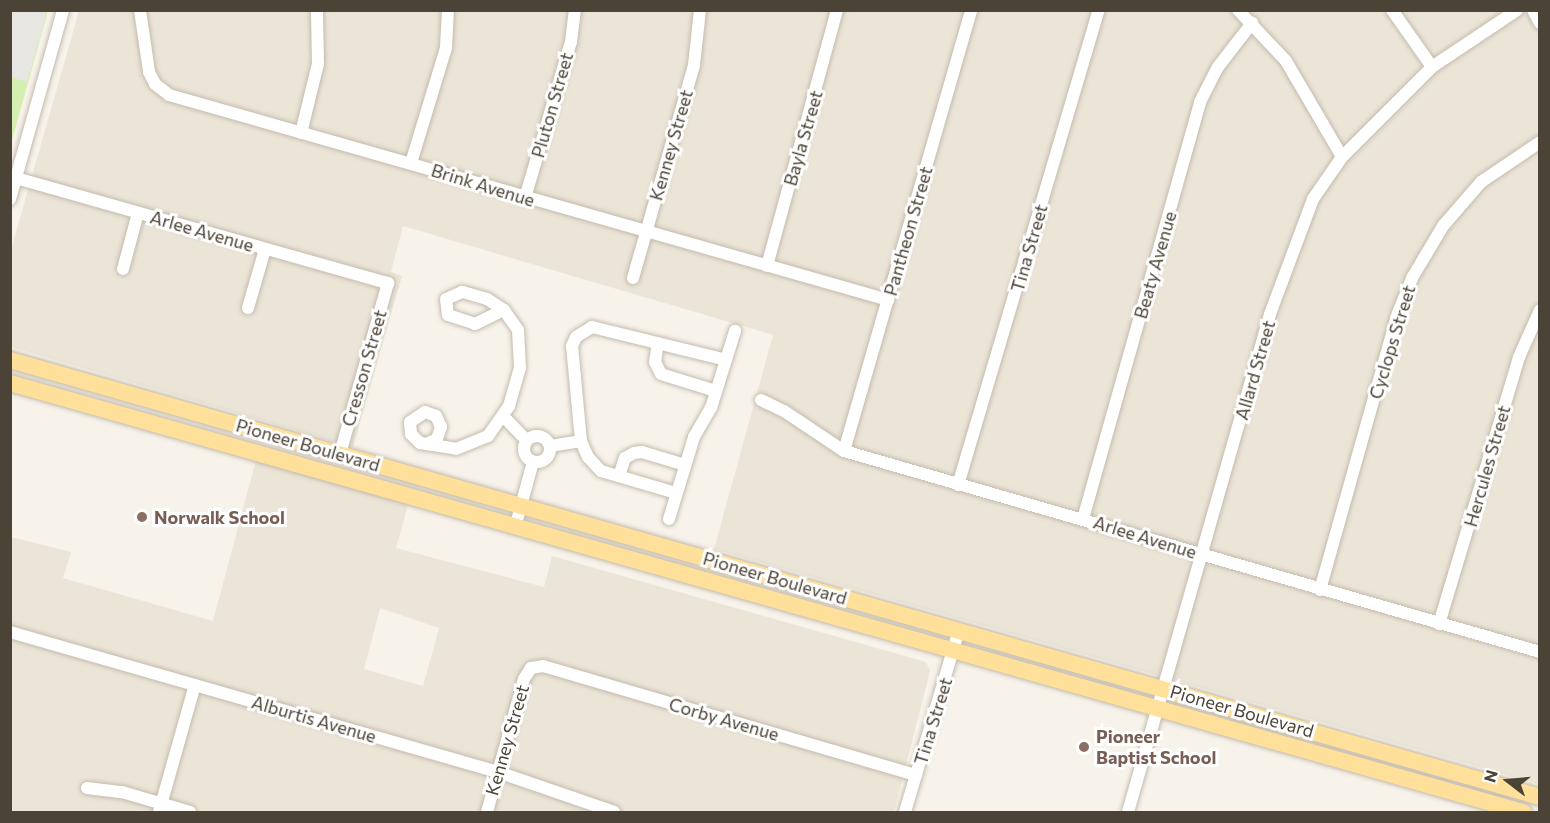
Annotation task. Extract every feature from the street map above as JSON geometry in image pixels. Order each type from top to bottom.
[{"type":"main road","name":"Pioneer Boulevard","points":[[10,360],[1539,797]]},
{"type":"main road","name":"Pioneer Boulevard","points":[[10,383],[516,524],[1523,813]]},
{"type":"street","points":[[10,199],[63,10]]},
{"type":"street","name":"Brink Avenue","points":[[140,10],[149,72],[155,84],[170,95],[646,233],[888,300]]},
{"type":"street","points":[[301,133],[318,63],[317,10]]},
{"type":"street","points":[[411,163],[446,48],[448,10]]},
{"type":"street","name":"Pluton Street","points":[[525,198],[571,42],[574,10]]},
{"type":"street","name":"Kenney Street","points":[[633,278],[694,65],[700,10]]},
{"type":"street","name":"Bayla Street","points":[[767,266],[837,10]]},
{"type":"street","name":"Pantheon Street","points":[[844,451],[971,10]]},
{"type":"street","name":"Tina Street","points":[[958,485],[1099,10]]},
{"type":"street","points":[[1238,10],[1286,60],[1342,157]]},
{"type":"street","points":[[1392,10],[1432,67]]},
{"type":"street","name":"Allard Street","points":[[1128,813],[1156,708],[1291,252],[1313,199],[1342,157],[1432,67],[1517,10]]},
{"type":"street","points":[[1533,10],[1539,23]]},
{"type":"street","name":"Beaty Avenue","points":[[1083,519],[1200,102],[1218,67],[1252,24]]},
{"type":"street","name":"Cyclops Street","points":[[1320,590],[1398,313],[1412,278],[1443,226],[1481,182],[1539,141]]},
{"type":"street","name":"Arlee Avenue","points":[[16,178],[388,283]]},
{"type":"street","points":[[123,269],[138,213]]},
{"type":"street","points":[[248,308],[265,249]]},
{"type":"street","name":"Cresson Street","points":[[340,454],[388,283]]},
{"type":"street","points":[[426,444],[448,449],[469,447],[488,436],[504,417],[513,398],[521,358],[516,323],[504,310]]},
{"type":"street","name":"Hercules Street","points":[[1439,624],[1519,357],[1539,310]]},
{"type":"street","points":[[676,493],[601,471],[581,441],[572,358],[576,337],[592,327],[726,360]]},
{"type":"street","points":[[669,519],[685,465],[716,391],[735,331]]},
{"type":"street","points":[[658,343],[655,362],[662,374],[716,391]]},
{"type":"street","name":"Arlee Avenue","points":[[761,400],[784,411],[844,451],[1539,652]]},
{"type":"street","points":[[504,417],[526,440]]},
{"type":"street","points":[[516,524],[532,462],[523,448],[526,440],[535,435],[544,437],[550,446],[549,455],[542,461],[532,462]]},
{"type":"street","points":[[550,446],[581,441]]},
{"type":"street","points":[[619,476],[625,458],[634,453],[642,452],[685,465]]},
{"type":"street","name":"Tina Street","points":[[905,813],[959,630]]},
{"type":"street","name":"Alburtis Avenue","points":[[11,635],[498,772],[614,813]]},
{"type":"street","name":"Corby Avenue","points":[[531,668],[543,666],[916,775]]},
{"type":"street","name":"Kenney Street","points":[[487,813],[524,679],[531,668]]},
{"type":"street","points":[[160,809],[195,686]]},
{"type":"street","points":[[87,788],[122,792],[160,809],[190,813]]},
{"type":"shaded area","points":[[10,11],[47,11],[27,82],[11,77]]},
{"type":"shaded area","points":[[79,11],[1539,11],[1539,784],[714,549],[773,335],[403,226],[391,272],[402,276],[353,447],[11,347],[10,253]]},
{"type":"shaded area","points":[[256,460],[409,501],[396,548],[544,587],[552,556],[926,662],[930,671],[894,812],[11,812],[11,537],[71,552],[63,578],[213,621]],"holes":[[[380,608],[439,628],[423,686],[364,669]]]},
{"type":"green space","points":[[11,11],[48,11],[11,144]]},
{"type":"place","name":"Norwalk School","points":[[142,517]]},
{"type":"place","name":"Pioneer Baptist School","points":[[1084,747]]}]
